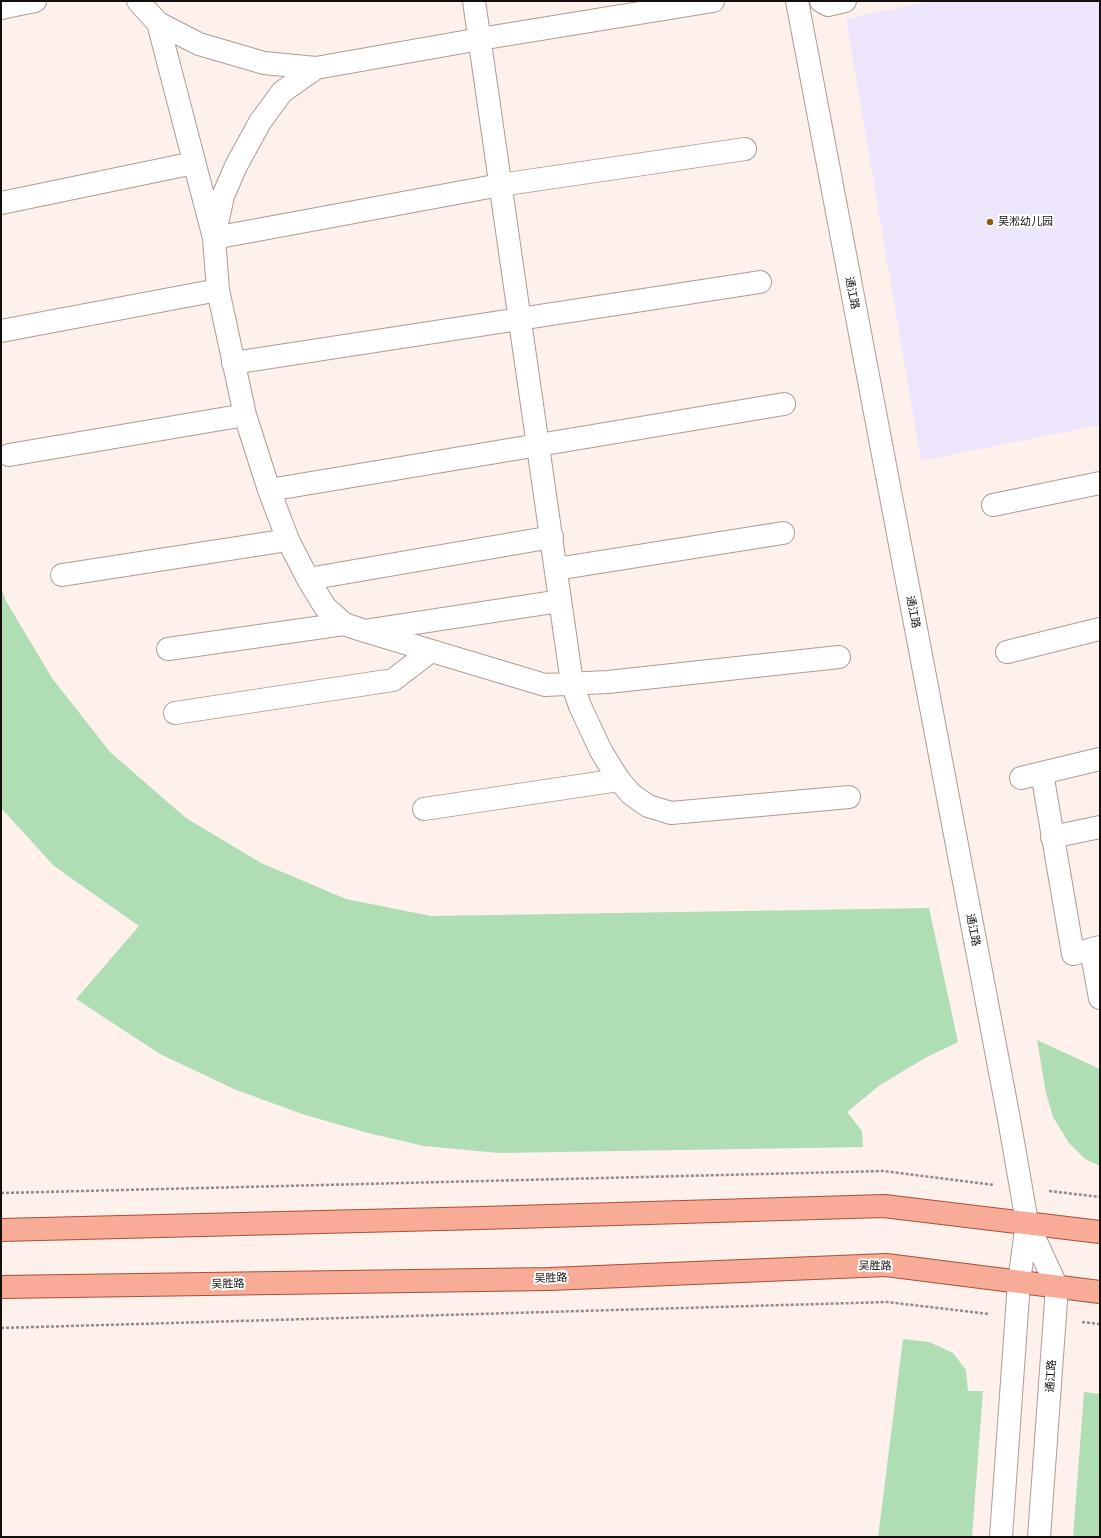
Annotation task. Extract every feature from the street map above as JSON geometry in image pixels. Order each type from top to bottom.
[{"type":"main road","points":[[1,1230],[490,1218],[884,1206],[1027,1222],[1100,1232]]},
{"type":"main road","name":"吴胜路","points":[[1,1287],[550,1278],[886,1265],[1100,1292]]},
{"type":"street","points":[[1,8],[35,1]]},
{"type":"street","points":[[138,1],[158,23],[200,44],[264,63],[316,68],[480,39],[713,1]]},
{"type":"street","points":[[474,1],[572,683],[580,706],[601,751],[619,780],[631,794],[648,806],[671,813],[849,797]]},
{"type":"street","name":"通江路","points":[[797,1],[1027,1222],[1057,1286],[1039,1537]]},
{"type":"street","points":[[821,1],[828,5],[845,1]]},
{"type":"street","points":[[158,23],[214,238],[218,290],[233,363],[246,415],[269,490],[288,540],[308,579],[325,607],[344,624],[545,685],[608,682],[839,657]]},
{"type":"street","points":[[214,238],[223,196],[236,166],[260,122],[282,92],[316,68]]},
{"type":"street","points":[[214,238],[500,185],[745,148]]},
{"type":"street","points":[[1,203],[194,163]]},
{"type":"street","points":[[233,363],[760,282]]},
{"type":"street","points":[[1,331],[218,290]]},
{"type":"street","points":[[269,490],[784,404]]},
{"type":"street","points":[[9,455],[246,415]]},
{"type":"street","points":[[993,505],[1100,483]]},
{"type":"street","points":[[556,569],[783,533]]},
{"type":"street","points":[[308,579],[552,536]]},
{"type":"street","points":[[62,575],[288,540]]},
{"type":"street","points":[[365,631],[560,601]]},
{"type":"street","points":[[168,649],[344,624]]},
{"type":"street","points":[[1007,652],[1100,629]]},
{"type":"street","points":[[175,713],[392,680],[431,651]]},
{"type":"street","points":[[1100,759],[1031,775],[1052,837],[1074,954],[1095,949],[1100,998]]},
{"type":"street","points":[[424,809],[619,780]]},
{"type":"street","points":[[1052,837],[1100,827]]},
{"type":"street","name":"通江路","points":[[1001,1537],[1019,1282],[1027,1222]]},
{"type":"path","points":[[1,1194],[883,1171],[1100,1197]]},
{"type":"path","points":[[1,1328],[887,1302],[1017,1317]]},
{"type":"path","points":[[1055,1320],[1100,1324]]},
{"type":"shaded area","name":"吴淞幼儿园","points":[[931,1],[1100,1],[1100,425],[921,461],[846,19]]},
{"type":"green space","points":[[1,588],[6,601],[52,678],[110,752],[186,818],[261,863],[346,899],[431,916],[929,908],[958,1042],[925,1058],[880,1085],[847,1112],[862,1131],[863,1147],[499,1153],[424,1146],[368,1133],[302,1114],[234,1089],[160,1054],[76,999],[139,926],[54,866],[1,808]]},
{"type":"green space","points":[[1037,1040],[1100,1069],[1100,1166],[1085,1159],[1069,1143],[1053,1117],[1046,1093]]},
{"type":"green space","points":[[903,1339],[929,1342],[953,1353],[966,1370],[968,1391],[983,1391],[972,1537],[878,1537]]},
{"type":"green space","points":[[1084,1392],[1100,1394],[1100,1537],[1073,1537]]},
{"type":"place","name":"吴淞幼儿园","points":[[990,222]]}]
